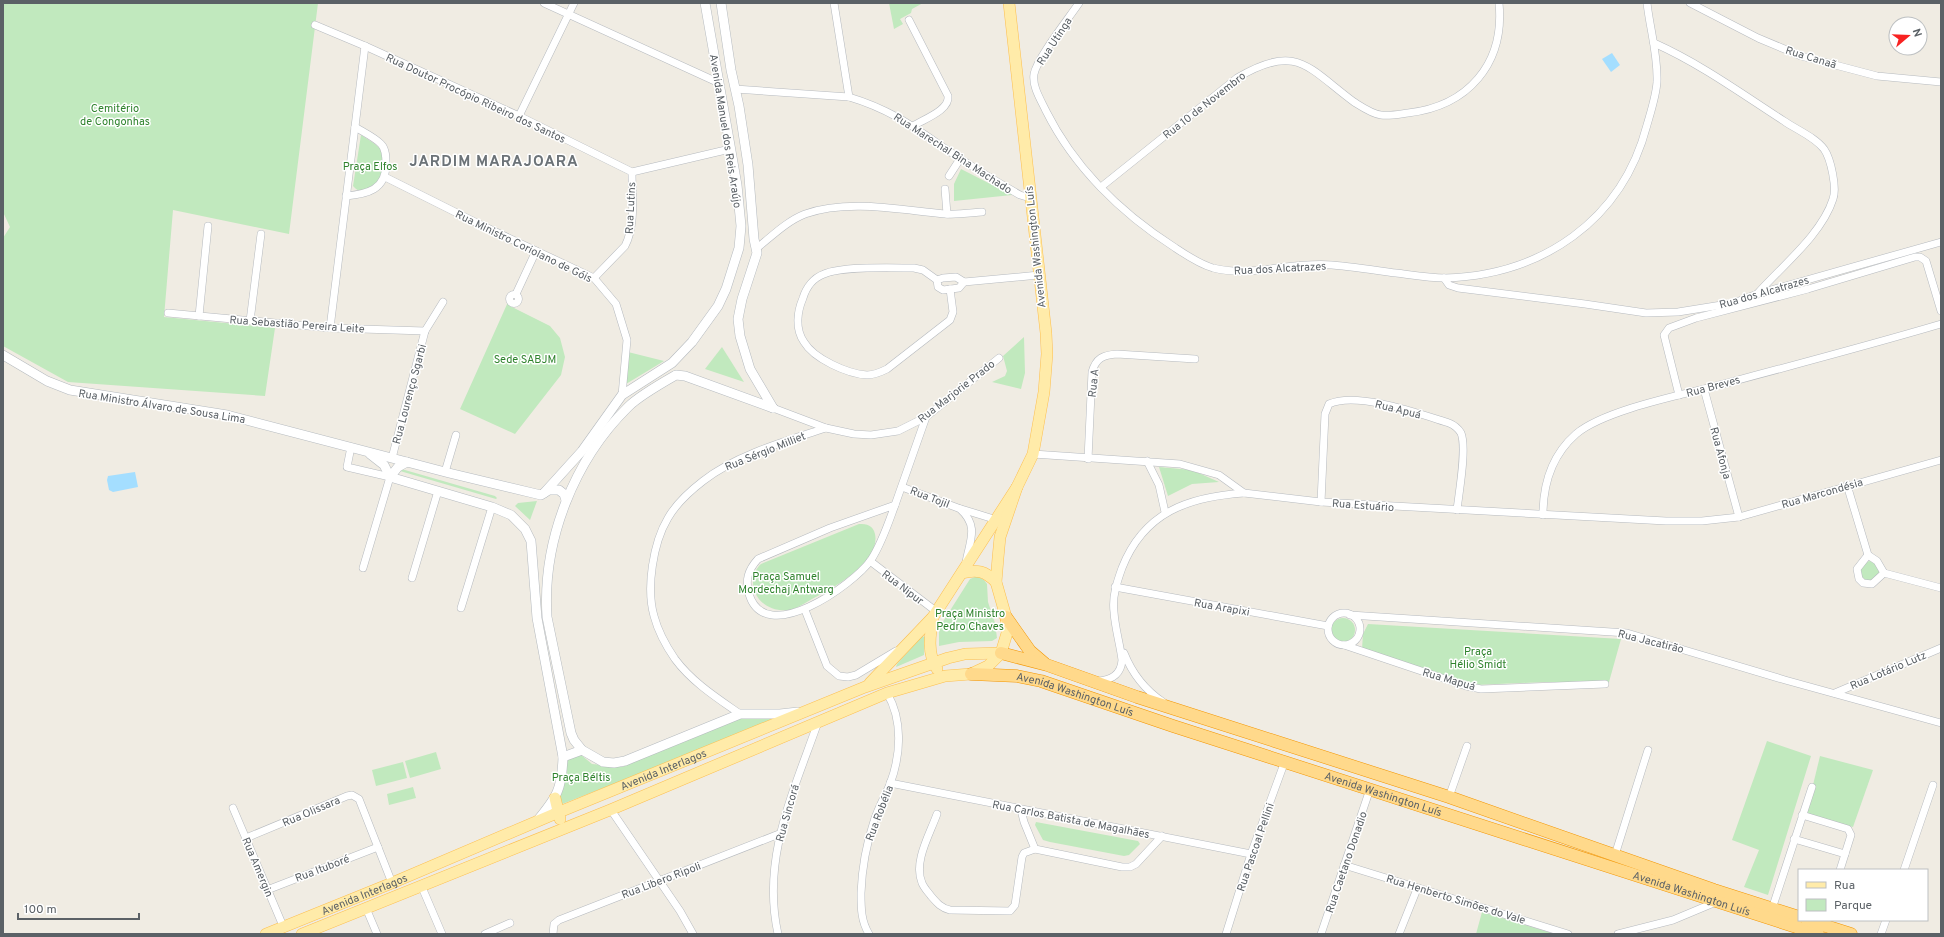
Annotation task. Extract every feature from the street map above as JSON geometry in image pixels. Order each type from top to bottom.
[{"type":"highway","points":[[1006,617],[1030,651],[1047,665]]},
{"type":"highway","name":"Avenida Interlagos","points":[[1001,653],[1047,665]]},
{"type":"highway","name":"Avenida Washington Luís","points":[[1047,665],[1173,709],[1449,797],[1798,917]]},
{"type":"highway","name":"Avenida Washington Luís","points":[[971,674],[1017,676],[1042,682],[1716,902],[1798,921]]},
{"type":"highway","name":"Avenida Washington Luís","points":[[1800,921],[1851,934]]},
{"type":"highway","name":"Avenida Washington Luís","points":[[1810,921],[1822,926]]},
{"type":"main road","name":"Avenida Manuel dos Reis Araújo","points":[[541,495],[582,451],[622,395],[672,363],[692,342],[718,306],[726,289],[739,248],[741,226],[737,185],[704,3]]},
{"type":"main road","name":"Avenida Manuel dos Reis Araújo","points":[[721,3],[729,62],[748,165],[754,239],[757,248],[742,299],[738,319],[740,336],[750,369],[773,408]]},
{"type":"main road","name":"Avenida Washington Luís","points":[[933,663],[930,639],[935,614],[1017,487],[1033,454],[1044,399],[1047,368],[1046,333],[1009,3]]},
{"type":"main road","name":"Rua Ministro Álvaro de Sousa Lima","points":[[3,355],[47,381],[70,390],[227,414],[445,472],[541,495],[549,490],[559,490],[564,494],[566,500]]},
{"type":"main road","points":[[773,408],[685,376],[676,375],[628,407],[588,458],[566,500],[550,558],[546,601],[547,617],[571,733],[574,740],[582,750],[603,762],[625,761],[740,714],[780,714],[809,711]]},
{"type":"main road","points":[[622,395],[628,407]]},
{"type":"main road","name":"Rua Ministro Álvaro de Sousa Lima","points":[[365,451],[384,466],[390,476]]},
{"type":"main road","points":[[407,462],[398,467],[390,476],[492,507],[511,515],[519,522],[531,541],[537,618],[563,757],[562,773],[555,798],[537,821]]},
{"type":"main road","name":"Avenida Washington Luís","points":[[1001,653],[1007,633],[1006,617],[996,582],[1000,537],[1017,487]]},
{"type":"main road","points":[[964,571],[978,570],[990,576],[996,582]]},
{"type":"main road","points":[[865,687],[878,676],[935,614]]},
{"type":"main road","points":[[537,618],[547,617]]},
{"type":"main road","points":[[971,674],[988,666],[1001,653]]},
{"type":"main road","name":"Avenida Interlagos","points":[[266,934],[392,883],[558,812],[865,687],[933,663],[965,654],[1001,653]]},
{"type":"main road","points":[[933,663],[945,676]]},
{"type":"main road","name":"Avenida Washington Luís","points":[[945,676],[971,674]]},
{"type":"main road","name":"Avenida Interlagos","points":[[302,934],[611,810],[819,720],[887,693],[945,676]]},
{"type":"main road","points":[[563,757],[582,750]]},
{"type":"main road","points":[[555,798],[561,820],[568,826]]},
{"type":"street","points":[[544,3],[718,82]]},
{"type":"street","points":[[520,116],[574,3]]},
{"type":"street","points":[[834,3],[849,98]]},
{"type":"street","name":"Rua Utinga","points":[[1034,82],[1034,75],[1039,62],[1079,3]]},
{"type":"street","name":"Rua 10 de Novembro","points":[[1101,187],[1237,78],[1257,66],[1271,62],[1286,60],[1308,66],[1356,103],[1373,113],[1381,115],[1420,112],[1439,106],[1461,96],[1474,84],[1486,67],[1496,46],[1499,32],[1499,3]]},
{"type":"street","name":"Rua dos Alcatrazes","points":[[1034,82],[1040,99],[1055,130],[1077,161],[1101,187],[1120,206],[1154,235],[1188,257],[1214,268],[1232,271],[1251,271],[1320,264],[1444,278],[1500,271],[1540,257],[1557,247],[1600,214],[1628,176],[1645,135],[1657,84],[1657,64],[1647,3]]},
{"type":"street","name":"Rua Canaã","points":[[1690,3],[1776,47],[1802,56],[1877,76],[1941,82]]},
{"type":"street","points":[[909,20],[949,100],[946,106],[913,126]]},
{"type":"street","name":"Rua Doutor Procópio Ribeiro dos Santos","points":[[315,25],[520,116],[632,172]]},
{"type":"street","points":[[1654,43],[1713,74],[1813,139],[1826,154],[1830,164],[1834,191],[1831,206],[1807,241],[1757,294]]},
{"type":"street","points":[[330,328],[365,46]]},
{"type":"street","name":"Rua Marechal Bina Machado","points":[[735,89],[849,98],[889,112],[913,126],[960,159],[1020,195],[1030,198]]},
{"type":"street","points":[[346,196],[368,193],[385,177],[386,157],[381,144],[354,127]]},
{"type":"street","points":[[632,172],[730,149]]},
{"type":"street","points":[[949,176],[960,159]]},
{"type":"street","name":"Rua Lutins","points":[[594,278],[628,241],[631,220],[632,172]]},
{"type":"street","name":"Rua Ministro Coriolano de Góis","points":[[385,177],[594,278],[616,304],[627,340],[622,395]]},
{"type":"street","points":[[945,189],[947,214]]},
{"type":"street","points":[[757,248],[791,221],[804,215],[824,210],[862,206],[947,214],[982,212]]},
{"type":"street","points":[[199,316],[208,226]]},
{"type":"street","points":[[250,321],[260,234]]},
{"type":"street","name":"Rua dos Alcatrazes","points":[[1444,278],[1449,284],[1458,288],[1646,313],[1678,312],[1734,303],[1757,294],[1941,242]]},
{"type":"street","points":[[516,294],[536,251]]},
{"type":"street","points":[[1679,395],[1664,335],[1669,328],[1696,318],[1808,289],[1915,257],[1920,257],[1926,261],[1941,311]]},
{"type":"street","points":[[950,289],[953,312],[950,320],[887,369],[879,373],[868,375],[831,364],[820,358],[803,342],[798,328],[799,308],[806,290],[814,280],[824,274],[838,270],[914,268],[923,270],[937,280],[938,289],[959,288],[964,282]]},
{"type":"street","points":[[937,280],[956,277],[964,282],[1039,275]]},
{"type":"street","name":"Rua Lourenço Sgarbi","points":[[392,458],[426,330],[443,302]]},
{"type":"street","name":"Rua Sebastião Pereira Leite","points":[[168,313],[330,328],[426,330]]},
{"type":"street","name":"Rua Breves","points":[[1544,514],[1544,491],[1550,469],[1558,454],[1577,433],[1610,416],[1679,395],[1941,324]]},
{"type":"street","name":"Rua A","points":[[1088,459],[1092,372],[1097,360],[1105,355],[1117,354],[1195,359]]},
{"type":"street","name":"Rua Marjorie Prado","points":[[773,408],[826,428],[854,434],[871,435],[898,431],[926,417],[999,358]]},
{"type":"street","name":"Rua Afonja","points":[[1704,389],[1739,516]]},
{"type":"street","name":"Rua Apuá","points":[[1321,502],[1326,408],[1335,401],[1342,400],[1391,405],[1449,423],[1456,427],[1460,433],[1462,449],[1457,510]]},
{"type":"street","points":[[895,505],[830,528],[758,558],[750,568],[747,581],[751,599],[756,607],[765,613],[772,615],[804,610],[848,583],[870,561],[882,540],[902,487],[926,417]]},
{"type":"street","name":"Rua Sérgio Milliet","points":[[740,714],[690,675],[676,660],[664,641],[654,615],[651,588],[656,545],[668,518],[676,507],[703,480],[726,466],[777,444],[826,428]]},
{"type":"street","points":[[445,472],[456,435]]},
{"type":"street","points":[[351,447],[347,467],[390,476],[363,568]]},
{"type":"street","name":"Rua Estuário","points":[[1033,454],[1088,459],[1147,461],[1180,464],[1200,468],[1219,475],[1244,493],[1321,502],[1544,514],[1701,518]]},
{"type":"street","name":"Rua Marcondésia","points":[[1701,518],[1739,516],[1941,460]]},
{"type":"street","points":[[1147,461],[1159,485],[1165,512]]},
{"type":"street","points":[[1847,485],[1868,555],[1877,562],[1884,573],[1939,587],[1940,579]]},
{"type":"street","name":"Rua Tojil","points":[[902,487],[958,508],[997,520]]},
{"type":"street","points":[[412,578],[438,491]]},
{"type":"street","points":[[1093,681],[1112,678],[1119,672],[1122,660],[1114,612],[1115,587],[1125,561],[1136,541],[1150,525],[1165,512],[1194,501],[1225,494],[1244,493]]},
{"type":"street","points":[[1761,501],[1763,509]]},
{"type":"street","points":[[461,608],[492,507]]},
{"type":"street","name":"Rua Tojil","points":[[958,508],[966,515],[972,525],[964,571]]},
{"type":"street","points":[[1868,555],[1857,569],[1863,583],[1872,584],[1884,573]]},
{"type":"street","name":"Rua Nipur","points":[[870,561],[935,614]]},
{"type":"street","name":"Rua Arapixi","points":[[1115,587],[1328,626]]},
{"type":"street","points":[[804,610],[827,666],[838,676],[848,677],[856,674],[905,646]]},
{"type":"street","points":[[1345,613],[1350,615],[1358,622],[1359,632],[1354,642],[1340,645],[1332,640],[1328,631],[1328,626],[1330,621],[1336,615],[1345,613]]},
{"type":"street","name":"Rua Jacatirão","points":[[1350,615],[1628,633],[1785,680],[1941,723]]},
{"type":"street","points":[[1120,642],[1134,674],[1156,697],[1173,709]]},
{"type":"street","name":"Rua Mapuá","points":[[1344,645],[1466,686],[1481,688],[1606,684]]},
{"type":"street","name":"Rua Lotário Lutz","points":[[1836,693],[1941,648]]},
{"type":"street","name":"Rua Robélia","points":[[868,934],[863,924],[861,902],[862,867],[874,819],[890,783],[899,737],[898,716],[894,704],[887,693]]},
{"type":"street","name":"Rua Sincorá","points":[[778,934],[773,902],[774,873],[779,834],[819,720]]},
{"type":"street","points":[[1449,797],[1467,746]]},
{"type":"street","points":[[1615,855],[1648,750]]},
{"type":"street","name":"Rua Pascoal Pellini","points":[[1226,934],[1251,854],[1285,761]]},
{"type":"street","name":"Rua Carlos Batista de Magalhães","points":[[890,783],[1021,810],[1251,854]]},
{"type":"street","points":[[1904,869],[1933,785]]},
{"type":"street","points":[[1772,909],[1812,787]]},
{"type":"street","name":"Rua Caetano Donadio","points":[[1321,934],[1370,789]]},
{"type":"street","name":"Rua Olissara","points":[[246,838],[350,795],[359,799],[392,883]]},
{"type":"street","name":"Rua Amergin","points":[[233,808],[283,926]]},
{"type":"street","points":[[611,810],[658,881],[680,911],[693,934]]},
{"type":"street","points":[[1021,810],[1024,822],[1036,849]]},
{"type":"street","points":[[937,814],[919,862],[919,875],[922,885],[943,908],[950,910],[1010,911],[1015,905],[1022,857],[1024,853],[1036,849],[1126,867],[1136,864],[1162,836]]},
{"type":"street","points":[[1802,815],[1848,829],[1851,835],[1840,869]]},
{"type":"street","name":"Rua Libero Ripoli","points":[[553,934],[553,926],[555,922],[779,834]]},
{"type":"street","points":[[1794,839],[1845,854]]},
{"type":"street","name":"Rua Ituboré","points":[[267,890],[378,847]]},
{"type":"street","name":"Rua Henberto Simões do Vale","points":[[1344,865],[1568,934]]},
{"type":"street","points":[[421,885],[442,934]]},
{"type":"street","points":[[1400,934],[1417,888]]},
{"type":"street","points":[[1618,934],[1673,920],[1716,902]]},
{"type":"street","points":[[366,908],[377,934]]},
{"type":"street","points":[[1881,934],[1886,921]]},
{"type":"street","points":[[485,934],[493,932],[510,923]]},
{"type":"street","points":[[863,924],[864,934]]},
{"type":"green space","name":"Cemitério de Congonhas","points":[[3,3],[318,3],[289,234],[173,210],[164,317],[275,328],[265,396],[68,382],[3,346],[3,238],[10,227],[3,212]]},
{"type":"green space","points":[[889,3],[923,3],[912,9],[911,13],[900,19],[903,24],[894,29]]},
{"type":"green space","name":"Praça Elfos","points":[[361,135],[379,148],[384,157],[384,165],[378,182],[366,191],[360,191],[353,186]]},
{"type":"green space","points":[[961,169],[1012,195],[954,201],[954,184]]},
{"type":"green space","name":"Sede SABJM","points":[[508,302],[512,307],[550,326],[560,338],[565,357],[561,375],[515,434],[460,409]]},
{"type":"green space","points":[[1024,337],[1025,373],[1021,389],[992,382],[1005,376],[1007,371],[1003,356]]},
{"type":"green space","points":[[722,347],[744,382],[705,369]]},
{"type":"green space","points":[[628,352],[664,361],[626,384]]},
{"type":"green space","points":[[1159,467],[1192,470],[1219,482],[1192,484],[1168,496]]},
{"type":"green space","points":[[398,468],[495,496],[497,498],[496,499],[400,471]]},
{"type":"green space","points":[[537,501],[530,520],[515,506],[518,503]]},
{"type":"green space","name":"Praça Samuel Mordechaj Antwarg","points":[[859,524],[867,525],[873,529],[875,534],[875,544],[870,555],[853,573],[831,589],[790,610],[778,610],[772,608],[767,606],[758,598],[753,581],[756,570],[761,564]]},
{"type":"green space","points":[[1870,561],[1877,564],[1880,571],[1877,578],[1870,581],[1863,578],[1860,571],[1863,564]]},
{"type":"green space","name":"Praça Ministro Pedro Chaves","points":[[977,576],[984,580],[987,584],[988,602],[995,623],[997,638],[992,641],[959,642],[939,646],[939,628],[970,579]]},
{"type":"green space","points":[[1343,618],[1351,622],[1355,630],[1351,638],[1343,642],[1335,638],[1331,630],[1335,622]]},
{"type":"green space","name":"Praça Hélio Smidt","points":[[1368,624],[1621,639],[1609,682],[1545,682],[1475,685],[1362,649],[1363,634]]},
{"type":"green space","points":[[922,636],[925,637],[924,655],[896,667],[897,664]]},
{"type":"green space","name":"Praça Béltis","points":[[790,715],[557,806],[566,759],[580,754],[592,764],[622,767],[740,717]]},
{"type":"green space","points":[[1767,741],[1811,756],[1768,895],[1744,887],[1759,850],[1732,840]]},
{"type":"green space","points":[[436,752],[441,769],[410,778],[405,761]]},
{"type":"green space","points":[[1820,756],[1873,770],[1853,827],[1806,814]]},
{"type":"green space","points":[[403,762],[407,778],[376,786],[372,770]]},
{"type":"green space","points":[[413,787],[416,798],[389,805],[387,794]]},
{"type":"green space","points":[[1036,822],[1138,841],[1140,844],[1129,855],[1124,856],[1050,842],[1043,840],[1035,825]]},
{"type":"green space","points":[[1482,912],[1555,934],[1476,934]]},
{"type":"water","points":[[1612,53],[1620,65],[1611,72],[1602,59]]},
{"type":"water","points":[[135,472],[138,487],[113,492],[109,490],[107,480],[108,476]]},
{"type":"district","name":"JARDIM MARAJOARA","points":[[494,161]]}]
